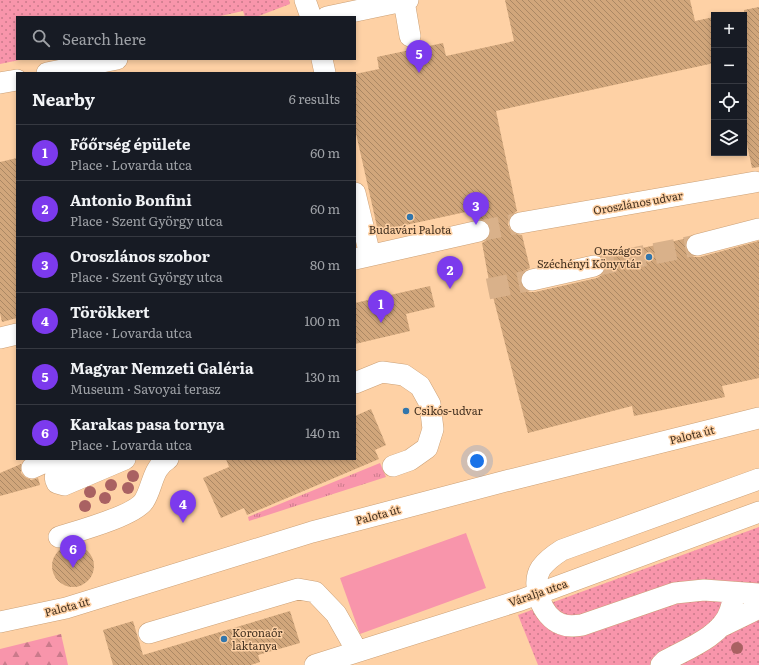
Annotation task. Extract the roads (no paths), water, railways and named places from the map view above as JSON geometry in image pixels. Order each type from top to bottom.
[{"type":"street","points":[[305,0],[312,16]]},
{"type":"street","points":[[332,16],[406,0],[410,36]]},
{"type":"street","points":[[52,72],[112,60]]},
{"type":"street","points":[[322,60],[325,72]]},
{"type":"street","points":[[0,84],[16,80]]},
{"type":"street","name":"Oroszlános udvar","points":[[520,224],[755,182]]},
{"type":"street","points":[[356,202],[362,257],[479,231]]},
{"type":"street","points":[[696,245],[759,229]]},
{"type":"street","points":[[532,280],[594,266]]},
{"type":"street","points":[[0,338],[16,334]]},
{"type":"street","points":[[356,383],[382,372],[404,375],[420,386],[430,404],[434,429],[427,448],[410,460],[393,466]]},
{"type":"street","name":"Palota út","points":[[0,622],[66,608],[312,532],[510,480],[759,418]]},
{"type":"street","points":[[32,468],[50,460]]},
{"type":"street","points":[[84,460],[59,471],[55,479],[57,483],[64,485],[124,460]]},
{"type":"street","points":[[59,537],[109,520],[135,509],[144,501],[155,472],[163,460]]},
{"type":"street","points":[[759,479],[562,550],[549,558],[540,569],[537,579],[538,593],[544,610],[552,619],[560,624],[571,626],[582,624],[675,593],[704,590],[759,594]]},
{"type":"street","name":"Váralja utca","points":[[315,665],[538,593],[759,512]]},
{"type":"street","points":[[149,633],[298,589],[316,592],[336,614],[357,651]]},
{"type":"street","points":[[661,665],[665,661],[712,635],[725,621],[730,611],[735,593]]},
{"type":"street","points":[[719,628],[759,608]]},
{"type":"tunnel","points":[[479,231],[520,223]]},
{"type":"tunnel","points":[[594,266],[697,245]]},
{"type":"tunnel","points":[[488,289],[532,280]]},
{"type":"place","name":"Magyar Nemzeti Galéria","points":[[419,73]]},
{"type":"place","name":"Budavári Palota","points":[[410,217]]},
{"type":"place","name":"Oroszlános szobor","points":[[476,225]]},
{"type":"place","name":"Országos Széchényi Könyvtár","points":[[649,257]]},
{"type":"place","name":"Antonio Bonfini","points":[[450,289]]},
{"type":"place","name":"Főőrség épülete","points":[[381,323]]},
{"type":"place","name":"Csikós-udvar","points":[[406,411]]},
{"type":"place","name":"Törökkert","points":[[183,523]]},
{"type":"place","name":"Karakas pasa tornya","points":[[73,568]]},
{"type":"place","name":"Koronaőr laktanya","points":[[224,639]]}]
